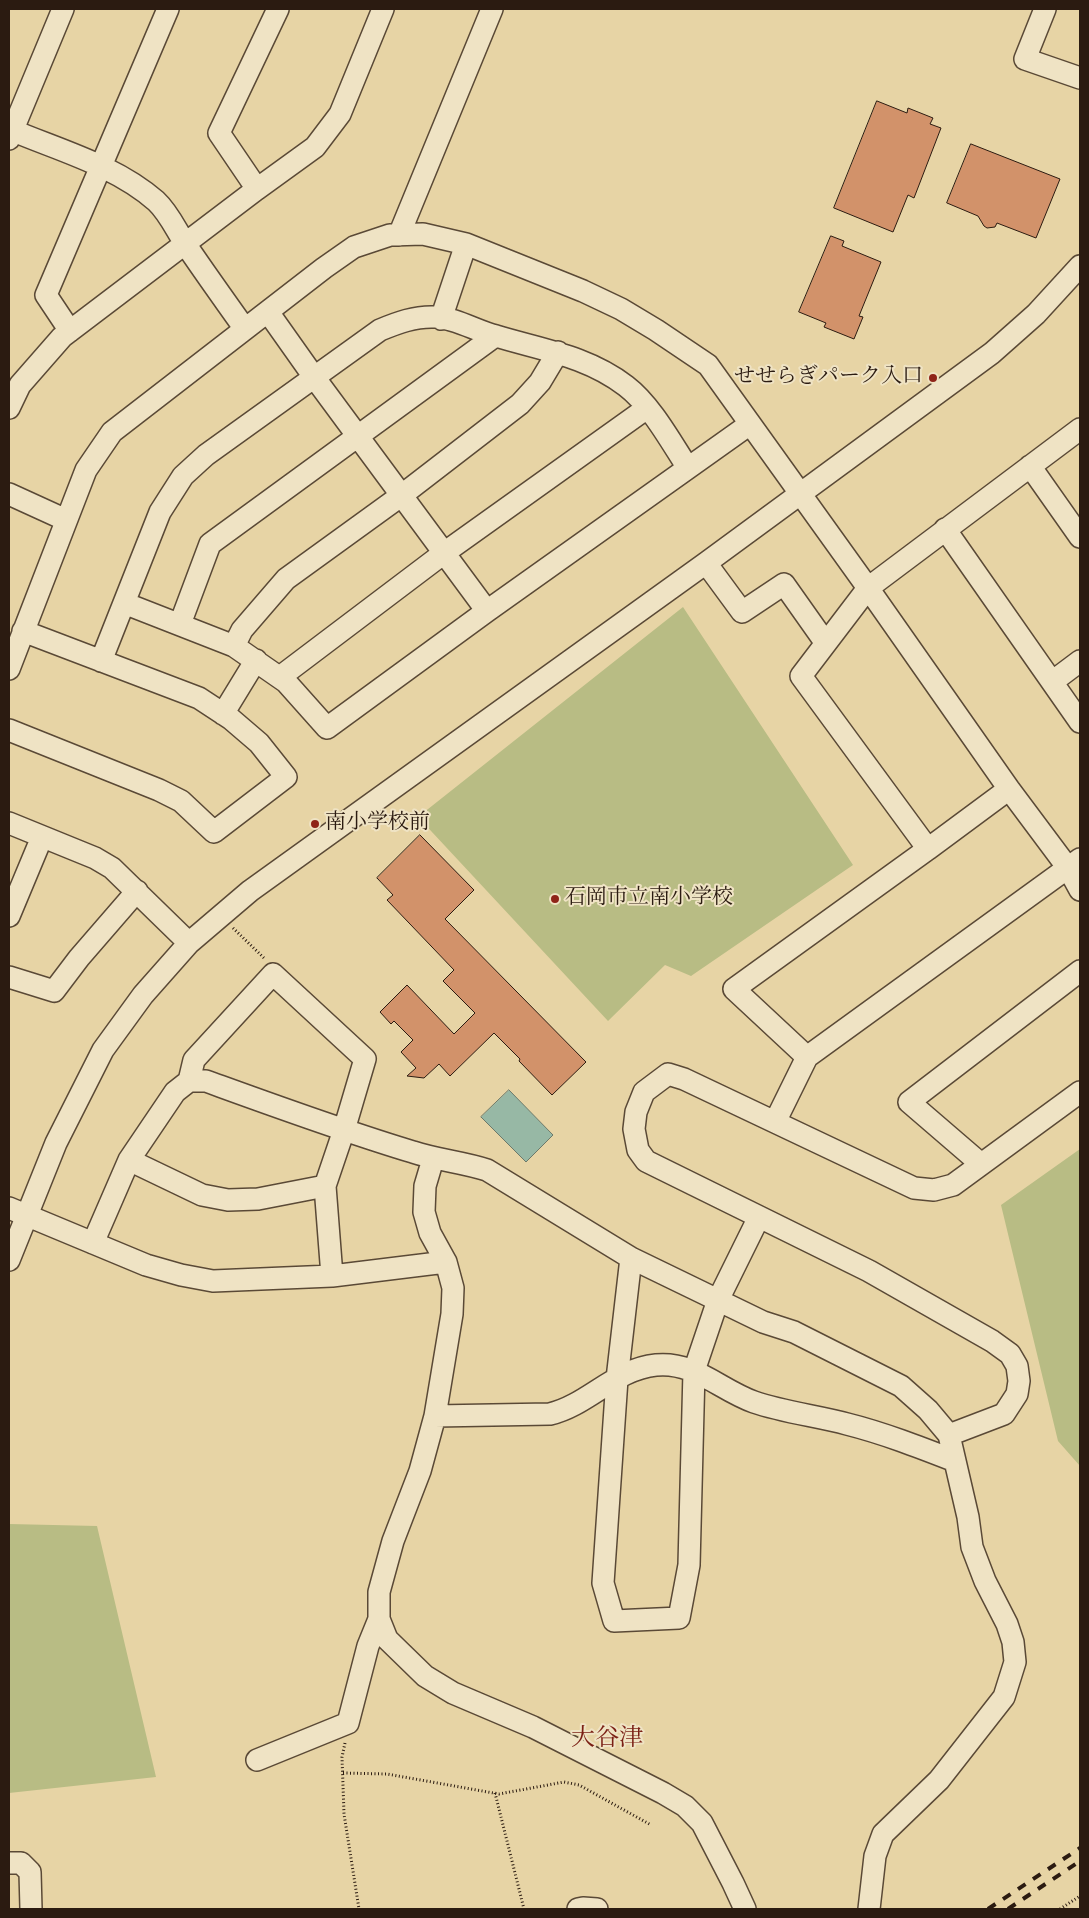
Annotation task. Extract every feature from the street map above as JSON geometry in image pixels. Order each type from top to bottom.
[{"type":"street","points":[[63,9],[10,133],[101,166],[156,201],[168,214],[185,243],[245,329]]},
{"type":"street","points":[[70,331],[46,295],[168,9]]},
{"type":"street","points":[[256,189],[219,133],[278,9]]},
{"type":"street","points":[[9,408],[20,385],[62,337],[256,189],[315,147],[340,114],[382,9]]},
{"type":"street","points":[[399,235],[492,9]]},
{"type":"street","points":[[1045,9],[1025,59],[1080,78]]},
{"type":"street","points":[[9,669],[86,470],[112,432],[354,247],[390,235],[423,234],[466,244],[583,291],[621,309],[708,365],[1009,789],[1074,863],[1080,890]]},
{"type":"street","points":[[441,319],[466,244]]},
{"type":"street","points":[[9,1260],[17,1212],[56,1143],[103,1050],[143,995],[189,943],[220,915],[346,821],[706,563],[992,353],[1036,314],[1080,266]]},
{"type":"street","points":[[268,312],[487,610]]},
{"type":"street","points":[[101,661],[160,512],[183,476],[206,455],[380,330],[404,321],[434,317],[454,321],[495,336],[558,352],[587,363],[628,387],[647,408],[688,468]]},
{"type":"street","points":[[180,624],[210,544],[495,336]]},
{"type":"street","points":[[234,646],[242,630],[286,579],[402,496],[520,404],[540,382],[558,352]]},
{"type":"street","points":[[280,677],[444,553],[647,408]]},
{"type":"street","points":[[124,603],[234,646],[280,677],[307,704],[327,728],[487,610],[750,424]]},
{"type":"street","points":[[928,849],[801,676],[825,642],[868,588],[1080,429]]},
{"type":"street","points":[[1030,466],[1080,537]]},
{"type":"street","points":[[9,494],[66,520]]},
{"type":"street","points":[[945,529],[1080,722]]},
{"type":"street","points":[[706,563],[742,612],[784,584],[825,642]]},
{"type":"street","points":[[9,730],[159,790],[180,801],[214,832],[286,777],[259,743],[223,714],[199,698],[23,631]]},
{"type":"street","points":[[223,714],[256,660]]},
{"type":"street","points":[[1052,682],[1080,661]]},
{"type":"street","points":[[807,1057],[734,989],[1009,789]]},
{"type":"street","points":[[9,823],[95,858],[112,868],[189,943]]},
{"type":"street","points":[[9,916],[42,837]]},
{"type":"street","points":[[775,1122],[807,1057],[1074,863]]},
{"type":"street","points":[[9,977],[54,991],[79,958],[137,891]]},
{"type":"street","points":[[981,1164],[909,1102],[1080,971]]},
{"type":"street","points":[[189,1081],[194,1060],[273,974],[365,1059],[325,1186],[332,1276]]},
{"type":"street","points":[[949,1435],[1004,1414],[1017,1394],[1019,1382],[1017,1366],[1010,1354],[992,1341],[869,1271],[646,1161],[638,1150],[634,1129],[636,1112],[644,1092],[668,1074],[684,1079],[914,1188],[934,1190],[954,1185],[1080,1092]]},
{"type":"street","points":[[93,1243],[129,1160],[175,1092],[189,1081],[206,1081],[433,1159],[464,1163],[487,1170],[632,1258],[763,1322],[794,1332],[901,1386],[928,1410],[949,1435],[968,1517],[972,1547],[985,1581],[1014,1642],[1015,1662],[1004,1697],[939,1780],[883,1834],[875,1856],[869,1909]]},
{"type":"street","points":[[433,1159],[425,1186],[424,1212],[430,1233],[446,1262],[453,1288],[452,1314],[435,1416],[420,1471],[392,1541],[379,1592],[380,1619],[387,1639],[424,1676],[453,1693],[534,1727],[685,1806],[702,1823],[734,1883],[745,1909]]},
{"type":"street","points":[[129,1160],[202,1195],[228,1200],[258,1199],[325,1186]]},
{"type":"street","points":[[17,1212],[146,1265],[213,1281],[332,1276],[446,1262]]},
{"type":"street","points":[[632,1258],[617,1379],[603,1583],[614,1621],[679,1618],[689,1565],[694,1371],[718,1300],[759,1217]]},
{"type":"street","points":[[435,1416],[550,1414],[566,1410],[631,1370],[654,1365],[672,1364],[694,1371],[753,1402],[849,1424],[912,1444],[954,1461]]},
{"type":"street","points":[[257,1760],[348,1723],[368,1646],[380,1619]]},
{"type":"street","points":[[9,1863],[21,1863],[30,1872],[31,1909]]},
{"type":"street","points":[[578,1909],[598,1909]]},
{"type":"path","points":[[220,915],[270,964],[273,974]]},
{"type":"path","points":[[348,1723],[342,1757],[344,1814],[360,1909]]},
{"type":"path","points":[[343,1773],[387,1774],[499,1794],[564,1782],[579,1785],[651,1825]]},
{"type":"path","points":[[495,1793],[524,1909]]},
{"type":"path","points":[[1060,1909],[1080,1896]]},
{"type":"green space","points":[[683,607],[853,865],[691,976],[665,965],[608,1021],[418,817]]},
{"type":"green space","points":[[1080,1149],[1080,1466],[1058,1441],[1001,1205]]},
{"type":"green space","points":[[9,1524],[97,1526],[156,1777],[9,1793]]},
{"type":"shaded area","points":[[509,1090],[553,1135],[526,1162],[481,1117]]},
{"type":"building","points":[[877,101],[907,113],[908,108],[933,118],[930,124],[941,128],[914,198],[908,195],[893,232],[834,208]]},
{"type":"building","points":[[971,144],[1060,179],[1036,238],[997,223],[995,227],[987,228],[978,216],[947,203]]},
{"type":"building","points":[[831,236],[844,241],[842,246],[881,262],[859,316],[863,317],[854,339],[824,327],[826,323],[799,312]]},
{"type":"building","points":[[420,835],[474,890],[445,919],[586,1062],[552,1095],[494,1033],[450,1076],[439,1064],[424,1078],[407,1076],[416,1068],[401,1052],[413,1040],[394,1021],[391,1024],[380,1012],[407,985],[454,1034],[475,1013],[443,981],[454,970],[387,900],[393,895],[377,878]]},
{"type":"railway","points":[[988,1909],[1080,1848]]},
{"type":"railway","points":[[1008,1909],[1080,1861]]},
{"type":"place","name":"せせらぎパーク入口","points":[[933,378]]},
{"type":"place","name":"南小学校前","points":[[315,824]]},
{"type":"place","name":"石岡市立南小学校","points":[[555,899]]},
{"type":"district","name":"大谷津","points":[[607,1740]]}]
